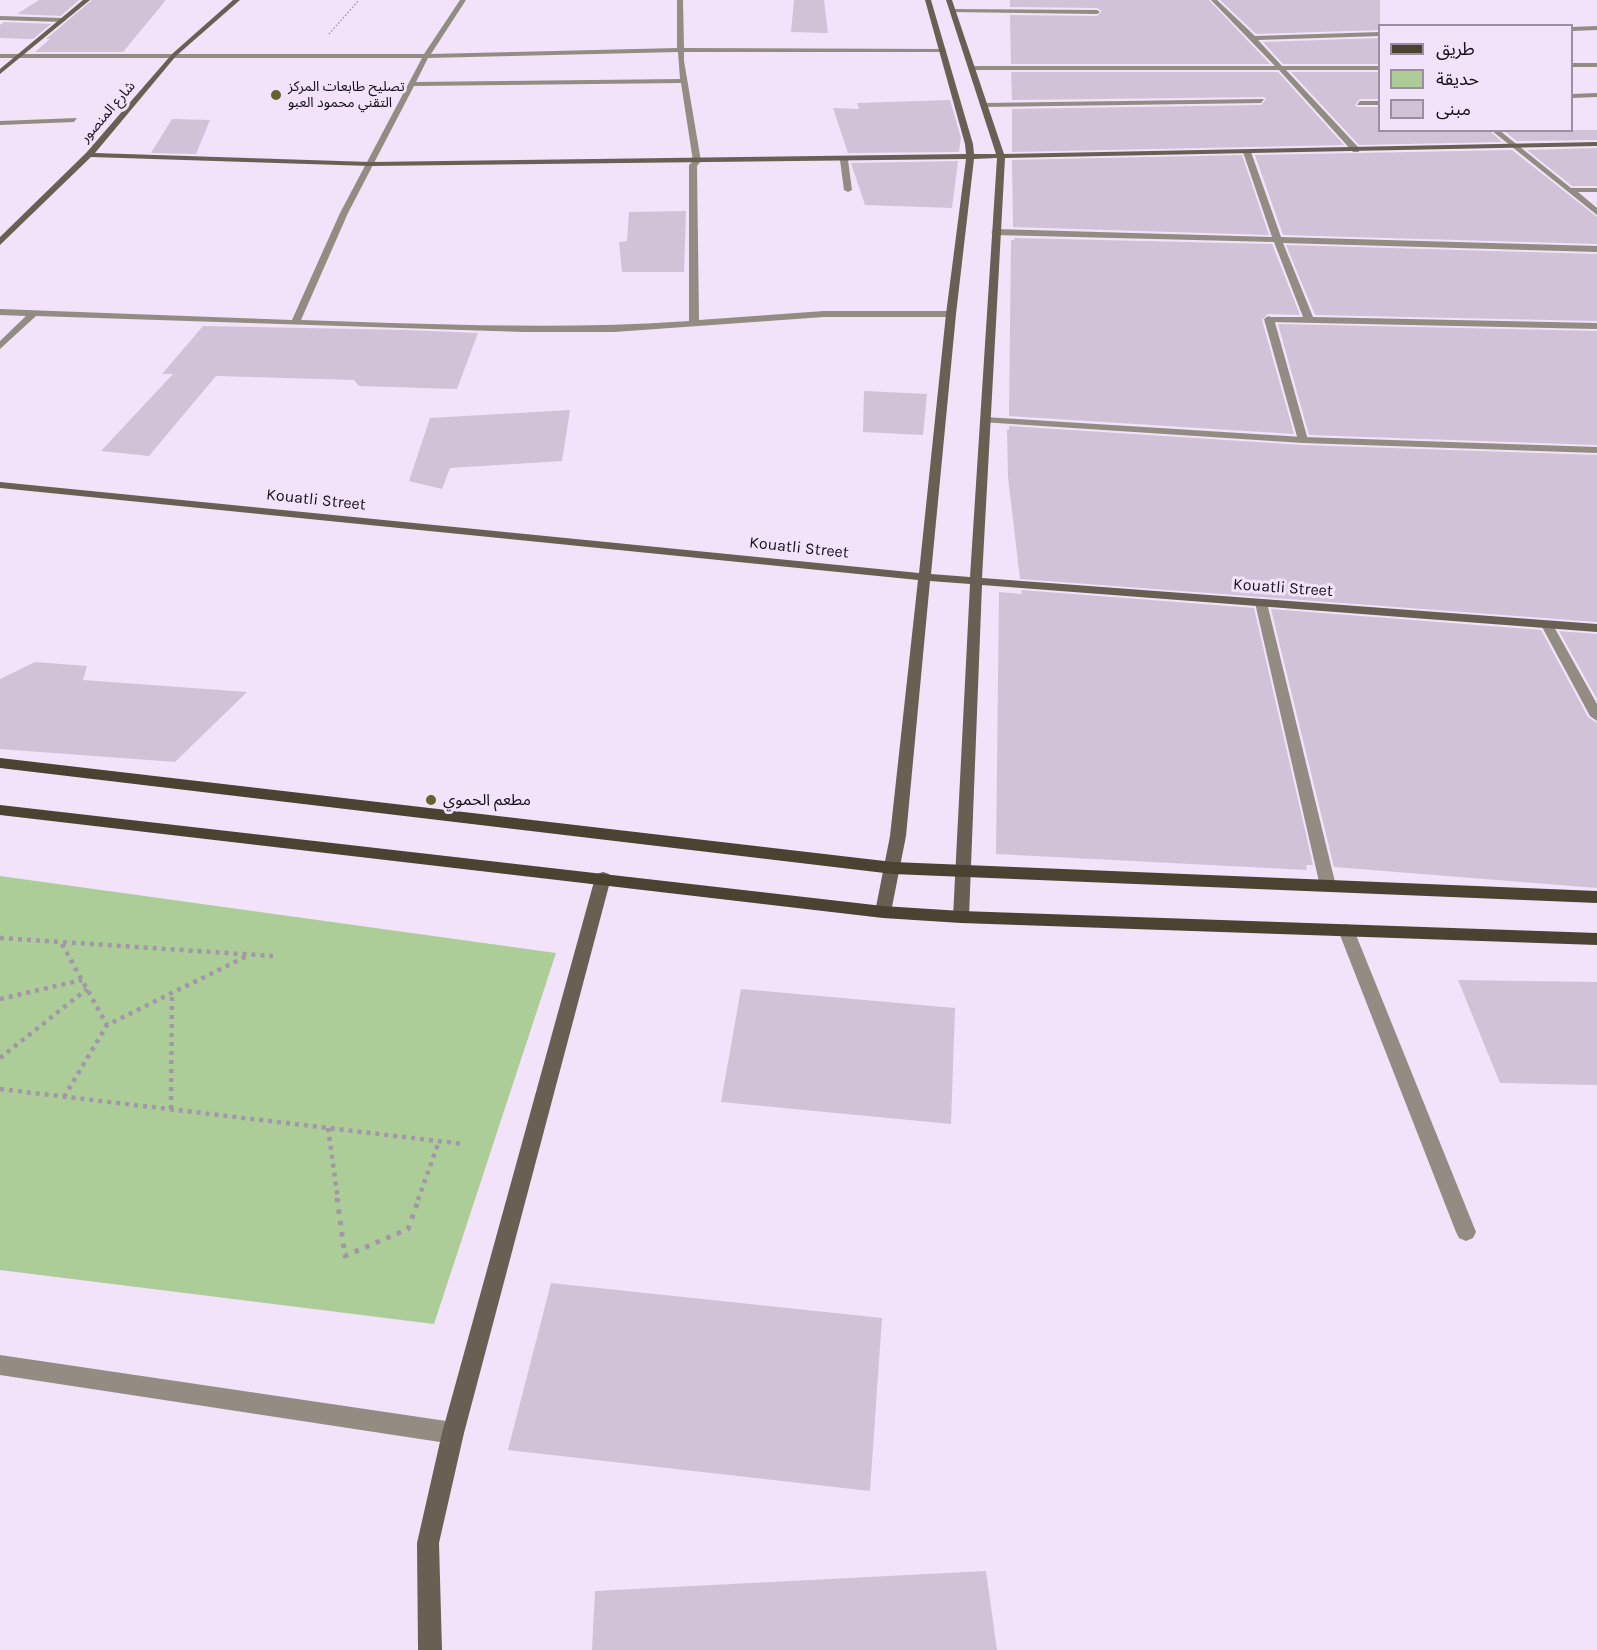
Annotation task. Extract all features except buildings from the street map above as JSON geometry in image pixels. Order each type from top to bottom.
[{"type":"main road","points":[[0,763],[893,868],[963,873],[1597,897]]},
{"type":"main road","points":[[0,810],[883,912],[961,917],[1597,939]]},
{"type":"street","points":[[0,72],[87,0]]},
{"type":"street","name":"شارع المنصور","points":[[0,242],[89,155],[174,55],[237,0]]},
{"type":"street","points":[[295,323],[344,213],[426,56],[463,0]]},
{"type":"street","points":[[680,0],[683,81],[697,161]]},
{"type":"street","points":[[883,912],[893,868],[926,577],[951,314],[970,157],[969,144],[944,50],[928,0]]},
{"type":"street","points":[[1214,0],[1253,38],[1356,150]]},
{"type":"street","points":[[961,917],[976,580],[1001,157],[951,6],[1097,12]]},
{"type":"street","points":[[0,18],[63,20]]},
{"type":"street","points":[[1573,29],[1597,28]]},
{"type":"street","points":[[1253,38],[1378,34]]},
{"type":"street","points":[[0,56],[426,56],[681,50],[928,52],[944,50]]},
{"type":"street","points":[[1573,65],[1597,65]]},
{"type":"street","points":[[972,68],[1283,70],[1378,68]]},
{"type":"street","points":[[412,84],[683,81]]},
{"type":"street","points":[[1573,96],[1597,95]]},
{"type":"street","points":[[984,105],[1261,101]]},
{"type":"street","points":[[1360,103],[1378,103]]},
{"type":"street","points":[[0,123],[74,120]]},
{"type":"street","points":[[1496,132],[1597,212]]},
{"type":"street","points":[[89,155],[370,164],[844,160],[1597,144]]},
{"type":"street","points":[[1247,152],[1309,320]]},
{"type":"street","points":[[844,160],[848,190]]},
{"type":"street","points":[[694,324],[693,165],[697,161]]},
{"type":"street","points":[[1569,190],[1597,190]]},
{"type":"street","points":[[995,232],[1597,249]]},
{"type":"street","points":[[0,312],[524,329],[694,324],[824,314],[951,314]]},
{"type":"street","points":[[0,346],[34,313]]},
{"type":"street","points":[[1303,440],[1269,319],[1597,326]]},
{"type":"street","points":[[985,420],[1303,440],[1597,450]]},
{"type":"street","name":"Kouatli Street","points":[[0,485],[926,577],[1597,628]]},
{"type":"street","points":[[1261,603],[1328,886]]},
{"type":"street","points":[[1546,625],[1597,716]]},
{"type":"street","points":[[430,1650],[429,1543],[453,1433],[603,878]]},
{"type":"street","points":[[1346,930],[1466,1232]]},
{"type":"street","points":[[0,1365],[453,1433]]},
{"type":"path","points":[[311,55],[359,0]]},
{"type":"path","points":[[0,938],[62,944],[273,956]]},
{"type":"path","points":[[62,944],[107,1025]]},
{"type":"path","points":[[64,1097],[107,1025],[249,955]]},
{"type":"path","points":[[0,999],[82,980]]},
{"type":"path","points":[[0,1058],[87,989]]},
{"type":"path","points":[[171,1109],[172,993]]},
{"type":"path","points":[[0,1089],[463,1144]]},
{"type":"path","points":[[328,1128],[345,1256],[408,1230],[439,1141]]},
{"type":"green space","points":[[0,876],[556,953],[434,1324],[0,1270]]},
{"type":"place","name":"تصليح طابعات المركز التقني محمود العبو","points":[[276,95]]},
{"type":"place","name":"مطعم الحموي","points":[[431,800]]}]
